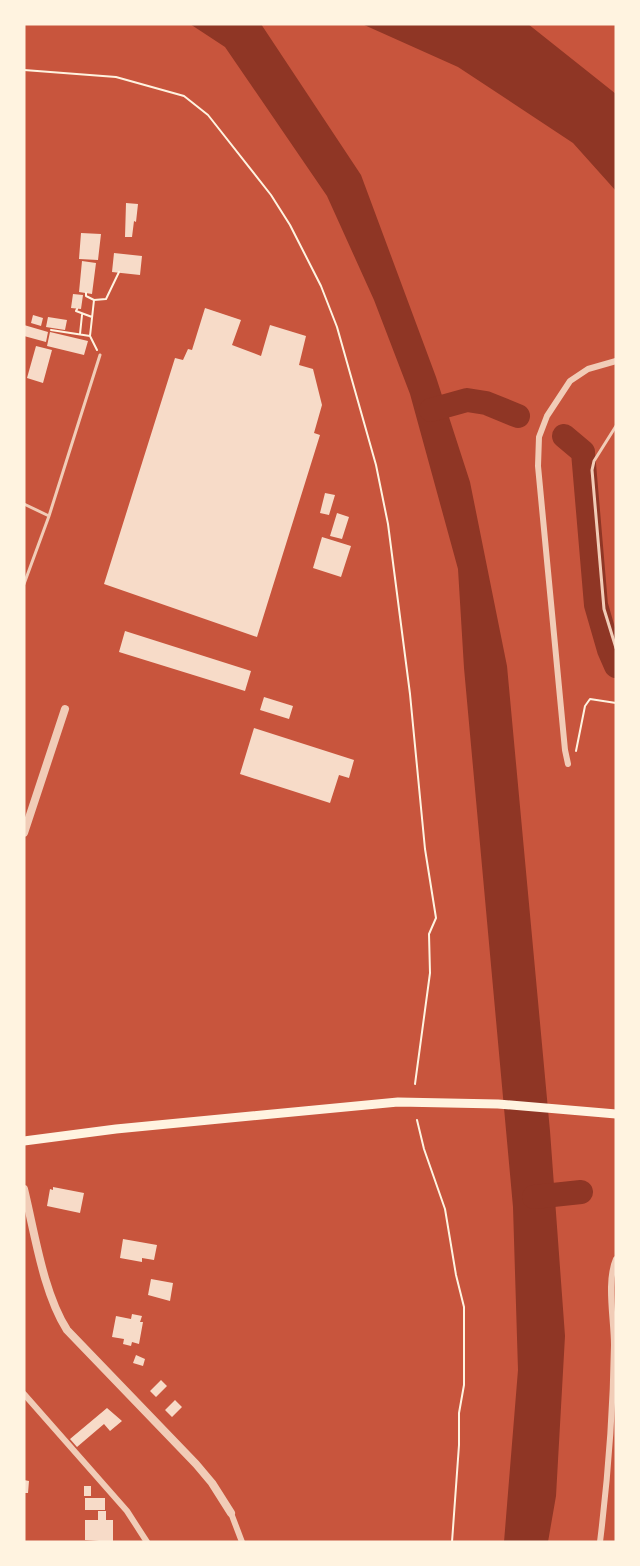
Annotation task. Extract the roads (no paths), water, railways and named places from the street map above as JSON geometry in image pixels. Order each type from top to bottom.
[{"type":"main road","points":[[24,1141],[116,1129],[398,1102],[459,1102],[616,1114]]},
{"type":"street","points":[[568,764],[538,466],[539,437],[547,416],[570,381],[588,369],[616,361]]},
{"type":"street","points":[[24,833],[66,709]]},
{"type":"street","points":[[24,1190],[57,1315],[67,1330],[212,1483],[231,1513],[242,1542]]},
{"type":"street","points":[[600,1542],[609,1473],[614,1345],[611,1270],[616,1259]]},
{"type":"street","points":[[24,1394],[127,1511],[147,1542]]},
{"type":"lane","points":[[24,584],[49,516],[100,355]]},
{"type":"lane","points":[[616,426],[594,461],[592,470],[604,609],[616,648]]},
{"type":"lane","points":[[24,504],[49,516]]},
{"type":"waterway","points":[[431,410],[467,400],[486,403],[518,416]]},
{"type":"waterway","points":[[564,436],[583,452],[596,605],[616,666]]},
{"type":"waterway","points":[[534,1197],[581,1192]]}]
